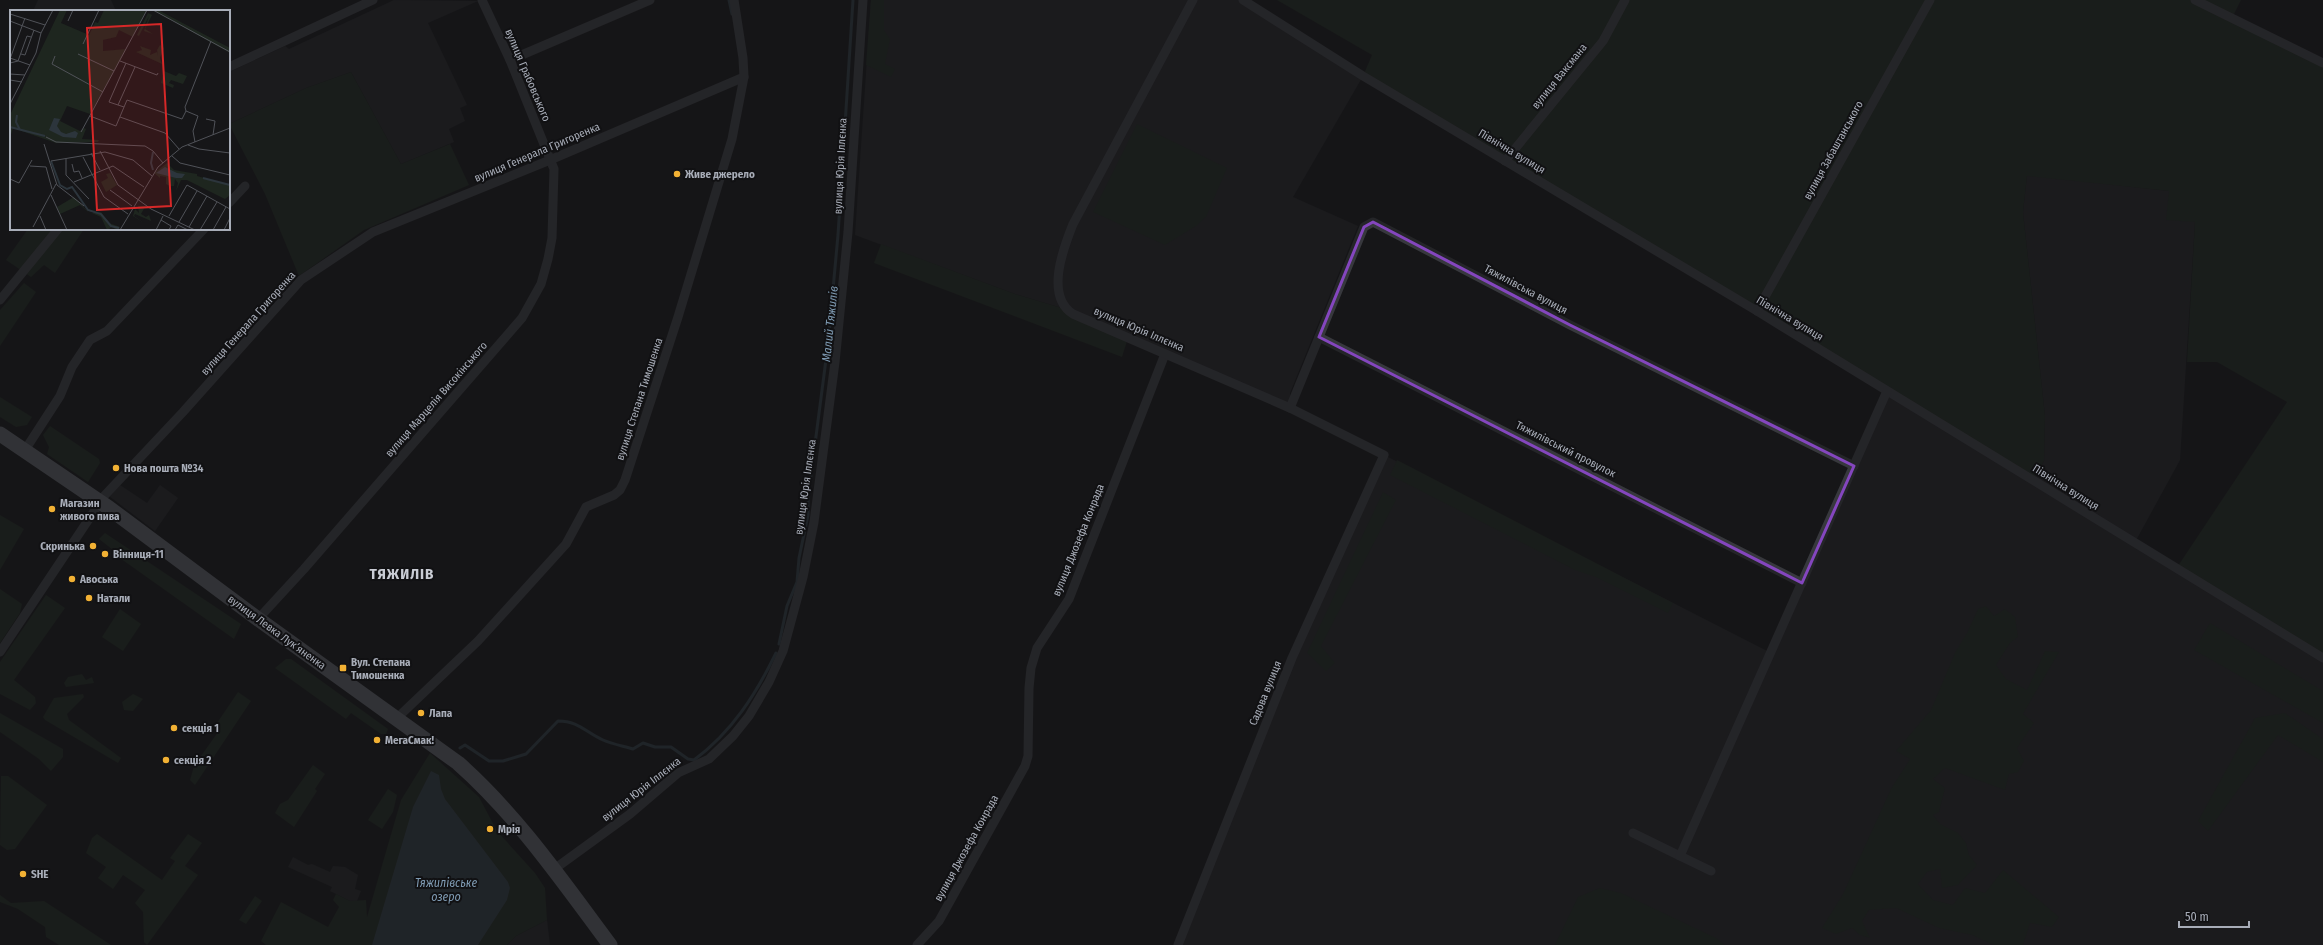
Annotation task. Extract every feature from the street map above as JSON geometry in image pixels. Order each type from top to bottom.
[{"type":"main road","name":"вулиця Левка Лукʼяненка","points":[[0,434],[100,502],[277,633],[458,763],[480,782],[503,807],[554,870],[610,945]]},
{"type":"street","points":[[230,67],[373,0]]},
{"type":"street","name":"вулиця Грабовського","points":[[482,0],[510,60],[550,160]]},
{"type":"street","points":[[510,60],[650,0]]},
{"type":"street","name":"вулиця Степана Тимошенка","points":[[396,718],[478,641],[561,550],[574,531],[586,507],[614,495],[620,490],[625,480],[676,325],[732,139],[744,77],[743,58],[734,0]]},
{"type":"street","name":"вулиця Юрія Іллєнка","points":[[554,870],[630,814],[678,773],[709,759],[749,716],[769,682],[783,651],[810,543],[835,362],[848,232],[863,0]]},
{"type":"street","name":"вулиця Юрія Іллєнка","points":[[1193,0],[1073,224],[1065,244],[1059,280],[1059,295],[1065,308],[1165,354],[1290,408],[1384,455]]},
{"type":"street","name":"Північна вулиця","points":[[1243,0],[1505,161],[1757,311],[2323,658]]},
{"type":"street","name":"вулиця Ваксмана","points":[[1505,161],[1603,41],[1625,0]]},
{"type":"street","name":"вулиця Забаштанського","points":[[1757,311],[1930,0]]},
{"type":"street","points":[[2195,0],[2323,63]]},
{"type":"street","name":"вулиця Генерала Григоренка","points":[[0,652],[100,502],[302,280],[373,232],[550,160],[744,77]]},
{"type":"street","name":"вулиця Марцелія Високінського","points":[[258,619],[309,564],[522,318],[541,284],[552,238],[554,181],[550,160]]},
{"type":"street","points":[[230,202],[245,186]]},
{"type":"street","name":"Тяжилівська вулиця","points":[[1290,408],[1364,227],[1373,222],[1570,325],[1854,466]]},
{"type":"street","points":[[0,300],[57,230]]},
{"type":"street","points":[[25,450],[60,396],[72,367],[90,340],[107,331],[203,230]]},
{"type":"street","name":"Тяжилівський провулок","points":[[1319,337],[1802,583]]},
{"type":"street","name":"вулиця Джозефа Конрада","points":[[917,945],[939,921],[1024,766],[1028,756],[1031,668],[1037,648],[1069,599],[1165,354]]},
{"type":"street","points":[[1680,856],[1887,391]]},
{"type":"street","name":"Садова вулиця","points":[[1178,945],[1292,658],[1384,455]]},
{"type":"street","points":[[1633,833],[1711,871]]},
{"type":"highlighted area","points":[[1373,222],[1570,325],[1854,466],[1802,583],[1319,337],[1364,227]]},
{"type":"shaded area","points":[[38,0],[111,0],[116,10],[33,10]]},
{"type":"shaded area","points":[[394,0],[478,1],[428,23],[467,105],[460,108],[465,121],[449,129],[454,142],[401,164],[351,72],[306,88],[230,124],[230,72],[285,46],[289,49]]},
{"type":"shaded area","points":[[871,0],[1243,0],[1363,76],[1293,197],[1358,226],[1290,393],[1290,408],[1065,309],[1015,294],[855,235]]},
{"type":"shaded area","points":[[871,0],[884,0],[884,30],[890,39],[885,64],[895,69],[891,77],[866,65]]},
{"type":"shaded area","points":[[1277,0],[2241,0],[2232,18],[2323,63],[2323,658],[2176,569],[2287,402],[2217,362],[2187,362],[2195,222],[2166,220],[2169,191],[2027,176],[2023,212],[2045,416],[2044,461],[2033,481],[1363,76],[1372,55]]},
{"type":"shaded area","points":[[351,72],[401,164],[450,144],[469,185],[364,230],[299,276],[265,194],[230,124],[306,88]]},
{"type":"shaded area","points":[[1137,124],[1227,168],[1206,217],[1196,226],[1165,245],[1093,212]]},
{"type":"shaded area","points":[[2027,175],[2169,191],[2195,222],[2180,460],[2134,544],[2323,658],[2323,945],[1181,945],[1292,658],[1384,455],[1771,653],[1887,391],[2033,480],[2044,461],[2045,416],[2023,212]]},
{"type":"shaded area","points":[[27,230],[83,230],[55,273],[44,265],[31,277],[6,260]]},
{"type":"shaded area","points":[[881,244],[1015,294],[1065,309],[1128,338],[1122,357],[874,263]]},
{"type":"shaded area","points":[[24,283],[36,292],[0,346],[0,310]]},
{"type":"shaded area","points":[[0,397],[32,417],[27,425],[16,427],[0,417]]},
{"type":"shaded area","points":[[50,426],[99,459],[100,463],[88,482],[47,454],[49,447],[43,435]]},
{"type":"shaded area","points":[[1397,460],[1673,603],[1668,613],[1596,577],[1575,570],[1390,475]]},
{"type":"shaded area","points":[[120,485],[147,503],[160,485],[178,498],[155,531],[109,496]]},
{"type":"shaded area","points":[[1383,492],[1396,500],[1321,646],[1335,663],[1326,671],[1307,653]]},
{"type":"shaded area","points":[[0,515],[24,529],[0,570]]},
{"type":"shaded area","points":[[105,533],[241,624],[234,639],[117,556],[117,553],[99,539]]},
{"type":"shaded area","points":[[0,589],[22,604],[20,613],[0,643]]},
{"type":"shaded area","points":[[46,595],[65,608],[14,680],[35,697],[36,703],[30,710],[0,694],[0,662]]},
{"type":"shaded area","points":[[1986,606],[1994,616],[2005,609],[2015,617],[2018,637],[2010,643],[1996,665],[2006,679],[2027,690],[2045,651],[2059,652],[2023,714],[2034,723],[2017,748],[2024,761],[2018,772],[2009,774],[2005,790],[1945,768],[1933,779],[1945,788],[1939,812],[1933,815],[1940,824],[1958,833],[1966,843],[1969,855],[1977,865],[1958,885],[1942,888],[1940,869],[1927,872],[1918,884],[1933,900],[1953,905],[1965,888],[1985,893],[2003,870],[2059,917],[2052,927],[2030,923],[2023,945],[1994,945],[1972,935],[1939,928],[1896,908],[1869,910],[1862,921],[1870,938],[1860,935],[1852,928],[1836,934],[1822,928],[1843,894],[1891,789],[1910,759],[1896,751],[1931,710],[1955,653],[1967,633],[1978,609]]},
{"type":"shaded area","points":[[120,609],[141,624],[123,651],[102,637]]},
{"type":"shaded area","points":[[2210,623],[2323,691],[2323,723],[2194,650]]},
{"type":"shaded area","points":[[286,659],[291,659],[388,729],[386,734],[381,734],[351,713],[346,719],[275,668]]},
{"type":"shaded area","points":[[82,674],[86,680],[92,677],[94,683],[66,687],[64,683],[68,677]]},
{"type":"shaded area","points":[[238,692],[251,701],[195,785],[190,780],[194,766],[218,732],[217,723]]},
{"type":"shaded area","points":[[83,694],[84,697],[67,714],[69,720],[121,758],[118,763],[45,720],[43,717],[54,698]]},
{"type":"shaded area","points":[[133,694],[143,699],[133,711],[124,710],[122,702]]},
{"type":"shaded area","points":[[0,713],[63,749],[63,757],[51,771],[39,759],[0,732]]},
{"type":"shaded area","points":[[2285,713],[2323,739],[2323,762],[2278,735],[2208,831],[2198,821],[2255,718]]},
{"type":"shaded area","points":[[430,753],[479,797],[497,831],[535,873],[545,888],[547,920],[516,936],[507,945],[266,945],[261,941],[281,902],[328,927],[339,907],[333,900],[336,894],[350,901],[366,900],[367,917],[401,800]]},
{"type":"shaded area","points":[[313,765],[325,774],[315,789],[317,791],[294,827],[275,813],[280,804],[288,800]]},
{"type":"shaded area","points":[[1,776],[8,776],[47,805],[15,849],[7,850],[0,845]]},
{"type":"shaded area","points":[[388,789],[397,795],[393,812],[382,829],[368,820]]},
{"type":"shaded area","points":[[97,834],[162,880],[175,861],[170,858],[188,834],[202,843],[185,866],[198,875],[147,945],[144,942],[143,912],[135,903],[145,890],[123,875],[113,889],[98,878],[106,867],[86,853],[92,838]]},
{"type":"shaded area","points":[[293,857],[308,865],[312,864],[330,872],[333,866],[345,867],[358,875],[355,889],[361,891],[357,901],[350,901],[330,891],[332,887],[288,867]]},
{"type":"shaded area","points":[[1600,888],[1621,893],[1716,938],[1725,945],[1555,945],[1578,897]]},
{"type":"shaded area","points":[[0,895],[11,903],[44,901],[111,945],[59,945],[46,937],[45,927],[18,909],[0,902]]},
{"type":"shaded area","points":[[255,896],[262,901],[246,924],[239,920]]},
{"type":"shaded area","points":[[547,920],[550,945],[507,945],[516,936]]},
{"type":"water","name":"Тяжилівське озеро","points":[[431,771],[439,775],[441,789],[445,799],[508,882],[510,888],[507,900],[478,945],[372,945],[413,807]]},
{"type":"waterway","points":[[729,0],[732,14]]},
{"type":"waterway","name":"Малий Тяжилів","points":[[779,644],[787,606],[797,582],[799,558],[808,515],[808,498],[828,344],[838,235],[853,0]]},
{"type":"waterway","name":"Малий Тяжилів","points":[[460,748],[465,745],[489,761],[503,761],[526,754],[558,721],[565,721],[577,725],[597,737],[614,744],[633,749],[643,743],[655,747],[671,747],[688,759],[694,760],[720,737],[742,711],[760,683],[776,653]]},
{"type":"place","name":"Живе джерело","points":[[677,174]]},
{"type":"place","name":"Нова пошта №34","points":[[116,468]]},
{"type":"place","name":"Магазин живого пива","points":[[52,509]]},
{"type":"place","name":"Скринька","points":[[93,546]]},
{"type":"place","name":"Вінниця-11","points":[[105,554]]},
{"type":"place","name":"Авоська","points":[[72,579]]},
{"type":"place","name":"Натали","points":[[89,598]]},
{"type":"place","name":"Вул. Степана Тимошенка","points":[[343,668]]},
{"type":"place","name":"Лапа","points":[[421,713]]},
{"type":"place","name":"секція 1","points":[[174,728]]},
{"type":"place","name":"МегаСмак!","points":[[377,740]]},
{"type":"place","name":"секція 2","points":[[166,760]]},
{"type":"place","name":"Мрія","points":[[490,829]]},
{"type":"place","name":"SHE","points":[[23,874]]},
{"type":"district","name":"ТЯЖИЛІВ","points":[[402,574]]}]
